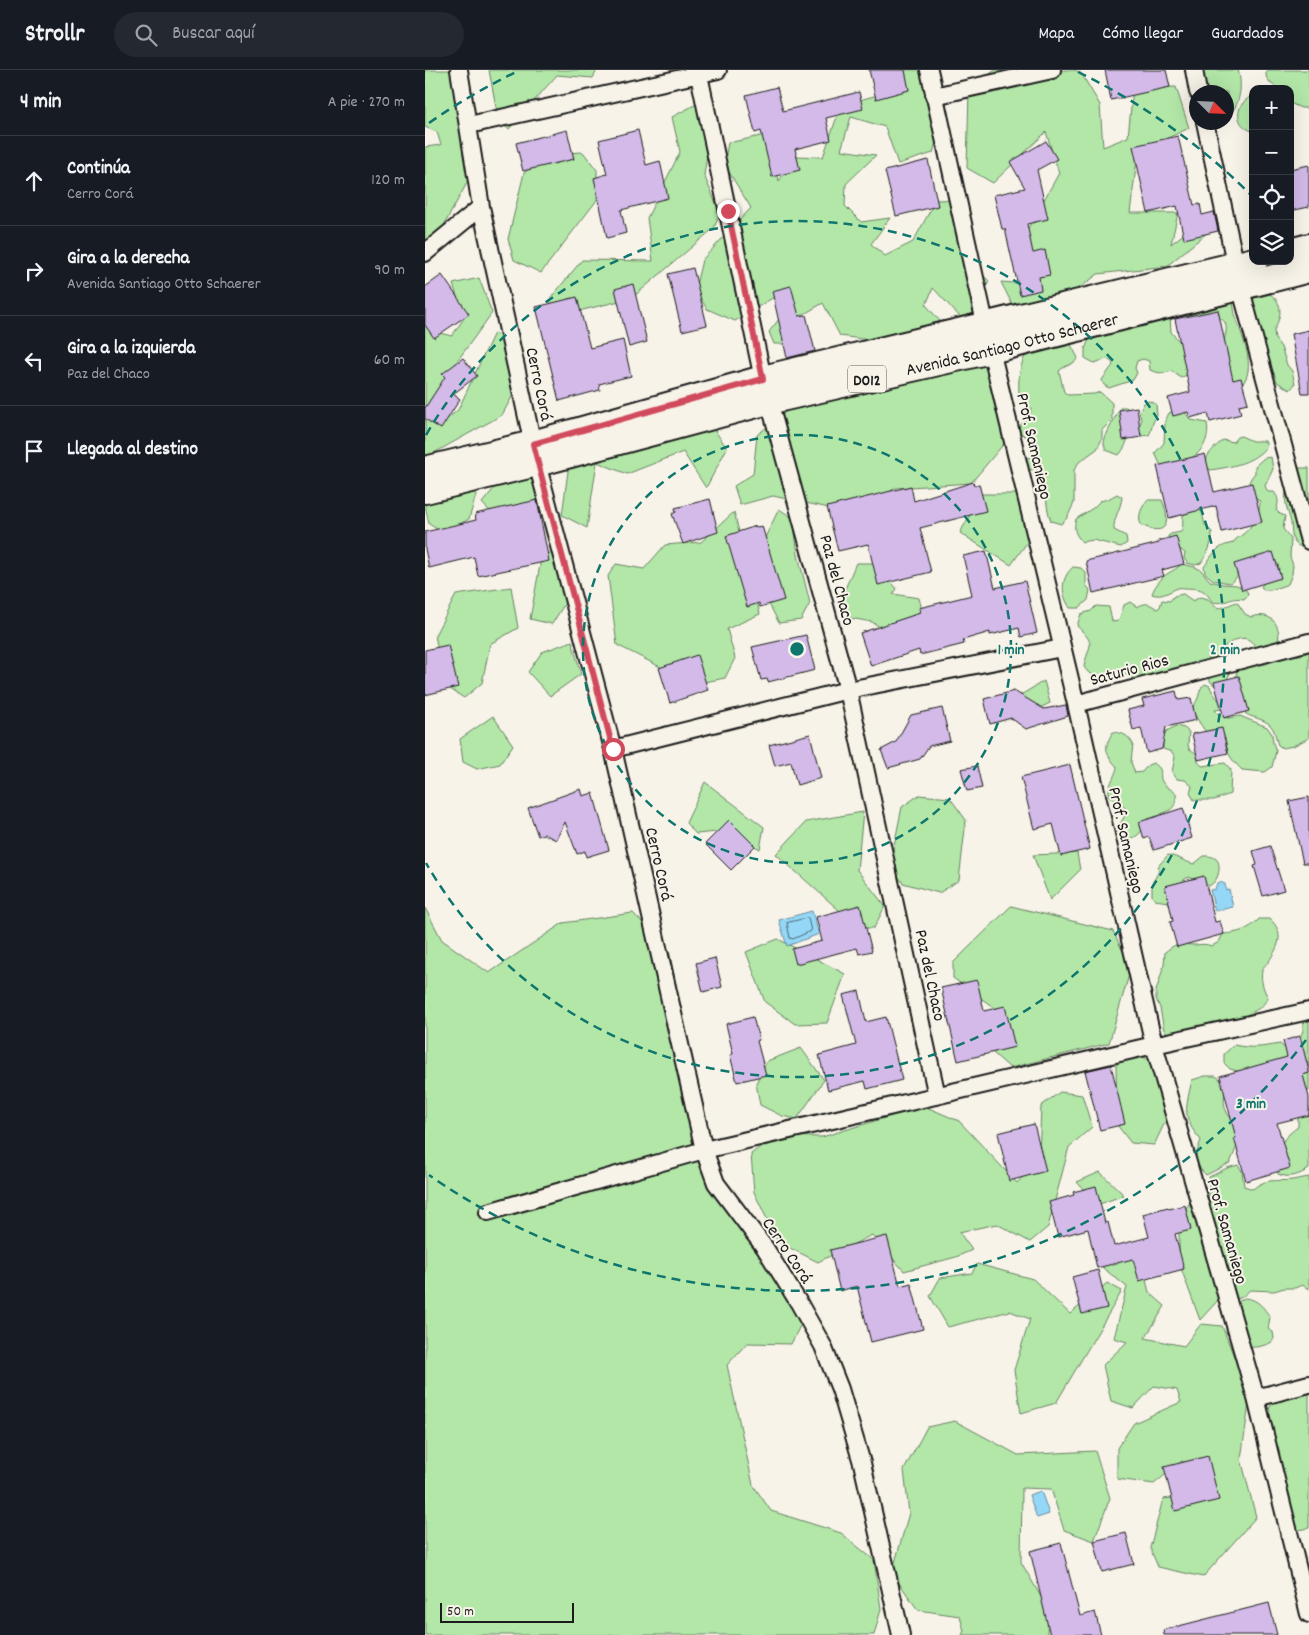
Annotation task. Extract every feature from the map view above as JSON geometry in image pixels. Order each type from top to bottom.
[{"type":"main road","points":[[1294,251],[1309,248]]},
{"type":"main road","name":"Avenida Santiago Otto Schaerer","points":[[425,490],[535,453],[765,390],[988,338],[1243,271],[1309,269]]},
{"type":"main road","name":"Avenida Santiago Otto Schaerer","points":[[425,470],[535,453]]},
{"type":"street","name":"Cerro Corá","points":[[459,70],[481,207],[535,453],[613,749],[704,1150],[716,1183],[765,1248],[823,1346],[840,1389],[862,1462],[901,1635]]},
{"type":"street","points":[[469,125],[718,70]]},
{"type":"street","name":"Prof. Samaniego","points":[[929,70],[988,338],[1076,704],[1153,1045],[1256,1398],[1309,1614]]},
{"type":"street","points":[[934,96],[1052,70]]},
{"type":"street","points":[[1194,70],[1197,85]]},
{"type":"street","name":"Paz del Chaco","points":[[699,75],[765,390],[848,690],[937,1096]]},
{"type":"street","points":[[1207,130],[1309,541]]},
{"type":"street","points":[[425,253],[481,207]]},
{"type":"street","name":"Saturio Rios","points":[[1076,704],[1309,642]]},
{"type":"street","points":[[613,749],[848,690],[1062,648]]},
{"type":"street","points":[[489,1212],[704,1150],[1153,1045],[1309,1012]]},
{"type":"street","points":[[1256,1398],[1309,1384]]},
{"type":"green space","points":[[425,70],[461,70],[480,159],[437,238],[425,250],[425,147],[441,145],[437,132],[425,127]]},
{"type":"green space","points":[[489,70],[597,70],[593,78],[557,75],[509,129],[499,123]]},
{"type":"green space","points":[[901,70],[927,70],[948,98],[933,153],[898,164],[885,127],[851,117],[841,150],[876,155],[846,184],[845,206],[861,222],[890,218],[871,244],[885,256],[913,242],[936,200],[967,199],[974,266],[989,281],[975,316],[963,320],[933,288],[926,305],[940,321],[920,347],[840,336],[823,303],[799,317],[788,344],[774,344],[769,332],[793,301],[787,289],[735,321],[707,309],[695,289],[702,260],[751,208],[724,164],[728,143],[770,134],[779,181],[796,156],[823,157],[841,105],[889,92]]},
{"type":"green space","points":[[995,70],[1075,70],[1081,73],[1100,105],[1103,147],[1128,137],[1133,88],[1176,87],[1189,128],[1138,152],[1130,213],[1178,213],[1171,244],[1194,226],[1208,232],[1167,266],[1098,274],[1073,293],[1013,306],[1001,282],[1027,284],[1026,232],[1059,173],[1046,132],[993,183],[967,168],[969,90]]},
{"type":"green space","points":[[1184,70],[1238,70],[1240,89],[1235,108],[1234,109],[1234,85],[1192,85]]},
{"type":"green space","points":[[1267,70],[1309,70],[1309,108],[1301,108],[1294,105],[1294,85],[1273,85],[1267,79]]},
{"type":"green space","points":[[1249,98],[1249,130],[1242,124],[1239,115],[1241,105]]},
{"type":"green space","points":[[702,101],[712,122],[704,175],[720,213],[714,228],[632,298],[558,316],[549,300],[582,260],[653,261],[647,218],[680,152],[672,117]]},
{"type":"green space","points":[[583,152],[597,170],[597,200],[541,273],[514,260],[508,239],[524,173],[547,154]]},
{"type":"green space","points":[[479,278],[492,313],[447,375],[447,419],[458,410],[494,333],[516,342],[525,373],[502,415],[425,458],[425,324],[431,331],[452,336],[464,318],[453,284]]},
{"type":"green space","points":[[1260,289],[1273,296],[1279,305],[1279,316],[1274,330],[1275,339],[1281,347],[1287,365],[1292,371],[1295,384],[1290,390],[1277,382],[1274,373],[1269,370],[1262,332],[1257,325],[1247,325],[1239,320],[1239,311]]},
{"type":"green space","points":[[1232,299],[1235,316],[1248,356],[1247,375],[1243,383],[1236,390],[1221,349],[1226,327],[1224,321],[1213,317],[1185,320],[1180,316],[1178,310]]},
{"type":"green space","points":[[1170,316],[1171,332],[1181,343],[1188,374],[1181,378],[1172,371],[1163,373],[1150,370],[1149,361],[1143,359],[1137,361],[1135,368],[1137,373],[1133,380],[1109,388],[1104,385],[1102,380],[1113,365],[1112,362],[1107,359],[1094,363],[1085,358],[1085,349],[1093,330]]},
{"type":"green space","points":[[1069,341],[1078,358],[1059,371],[1064,392],[1068,395],[1100,392],[1112,403],[1112,420],[1102,430],[1102,439],[1097,449],[1079,462],[1074,470],[1074,503],[1067,518],[1061,524],[1051,521],[1047,508],[1045,487],[1038,469],[1028,470],[1023,464],[1026,459],[1035,454],[1038,442],[1019,433],[1018,427],[1029,417],[1031,408],[1027,401],[1020,398],[1019,380],[1021,365],[1027,354],[1031,351],[1051,349]]},
{"type":"green space","points":[[980,351],[1007,440],[971,483],[895,488],[857,514],[773,496],[740,505],[734,486],[753,474],[757,435],[793,406],[852,396],[891,363]]},
{"type":"green space","points":[[1149,401],[1156,404],[1157,416],[1149,435],[1142,436],[1138,427],[1141,421],[1139,413],[1144,403]]},
{"type":"green space","points":[[1121,407],[1126,407],[1131,411],[1127,440],[1119,455],[1106,450],[1104,442]]},
{"type":"green space","points":[[1179,409],[1183,410],[1191,420],[1207,423],[1206,439],[1202,449],[1189,459],[1161,466],[1155,453],[1164,443],[1165,421],[1169,413]]},
{"type":"green space","points":[[706,418],[727,448],[706,488],[683,452],[627,474],[597,462],[587,528],[562,515],[569,464]]},
{"type":"green space","points":[[1241,436],[1252,441],[1265,441],[1267,446],[1256,457],[1249,460],[1234,466],[1210,470],[1206,465],[1207,457],[1212,450],[1223,440],[1233,442],[1237,437]]},
{"type":"green space","points":[[1271,457],[1273,469],[1265,486],[1268,492],[1274,492],[1278,498],[1276,510],[1285,516],[1283,529],[1291,539],[1290,557],[1293,565],[1288,584],[1271,590],[1265,590],[1261,587],[1279,569],[1278,564],[1269,558],[1249,561],[1230,583],[1213,580],[1205,573],[1204,567],[1215,551],[1222,546],[1233,543],[1252,524],[1259,510],[1260,501],[1250,496],[1247,487],[1255,473],[1255,466],[1264,458]]},
{"type":"green space","points":[[515,463],[545,479],[552,517],[527,509],[497,519],[482,503]]},
{"type":"green space","points":[[1299,468],[1309,468],[1309,550],[1299,546],[1294,541],[1286,504],[1288,483],[1292,474]]},
{"type":"green space","points":[[425,472],[478,488],[469,519],[443,533],[429,524],[425,505]]},
{"type":"green space","points":[[981,494],[1017,494],[1031,537],[1011,565],[960,533]]},
{"type":"green space","points":[[1117,494],[1122,497],[1114,530],[1126,536],[1127,543],[1121,547],[1093,540],[1082,542],[1075,531],[1076,519],[1100,501]]},
{"type":"green space","points":[[1147,500],[1162,500],[1166,521],[1162,529],[1150,529],[1141,525],[1140,515]]},
{"type":"green space","points":[[779,509],[793,518],[798,555],[810,603],[801,620],[779,623],[750,568]]},
{"type":"green space","points":[[1198,510],[1202,512],[1205,525],[1212,532],[1212,537],[1206,556],[1201,563],[1195,565],[1187,563],[1184,558],[1185,553],[1169,541],[1168,536],[1181,532],[1183,517],[1186,513]]},
{"type":"green space","points":[[734,512],[760,614],[727,629],[735,658],[725,678],[694,684],[617,645],[608,576],[616,564],[644,569],[665,545],[701,542]]},
{"type":"green space","points":[[562,552],[570,595],[552,624],[530,619],[542,554]]},
{"type":"green space","points":[[856,563],[876,563],[897,589],[893,594],[919,598],[924,618],[907,644],[872,622],[850,618],[842,596]]},
{"type":"green space","points":[[1181,564],[1201,570],[1210,581],[1237,585],[1247,591],[1248,595],[1244,599],[1239,598],[1217,603],[1212,602],[1202,590],[1195,589],[1180,588],[1163,595],[1152,594],[1162,578]]},
{"type":"green space","points":[[1073,567],[1081,568],[1086,573],[1086,585],[1090,590],[1088,600],[1079,608],[1070,608],[1063,587],[1066,576]]},
{"type":"green space","points":[[511,587],[518,628],[490,644],[482,683],[464,698],[444,685],[435,635],[456,595]]},
{"type":"green space","points":[[1183,594],[1193,601],[1200,597],[1208,599],[1218,608],[1237,602],[1245,614],[1251,617],[1266,616],[1278,628],[1279,635],[1276,649],[1256,648],[1249,640],[1242,638],[1229,643],[1225,646],[1223,656],[1228,659],[1231,669],[1230,673],[1225,682],[1214,685],[1210,681],[1210,676],[1135,681],[1131,677],[1122,674],[1097,677],[1088,672],[1084,667],[1090,645],[1088,638],[1077,626],[1081,614],[1091,611],[1096,606],[1109,607],[1112,621],[1116,622],[1120,618],[1124,605],[1130,602],[1137,607],[1147,604],[1157,609],[1160,607],[1162,600],[1170,601],[1174,596]]},
{"type":"green space","points":[[572,641],[581,674],[550,696],[528,672],[542,652]]},
{"type":"green space","points":[[1309,651],[1309,738],[1293,746],[1283,748],[1278,745],[1271,726],[1265,721],[1246,714],[1235,681],[1237,671],[1245,664],[1254,661],[1261,665],[1284,656],[1299,655]]},
{"type":"green space","points":[[1044,681],[1050,703],[1025,715],[1019,696]]},
{"type":"green space","points":[[1205,684],[1210,686],[1222,704],[1221,709],[1215,710],[1217,713],[1228,718],[1240,716],[1267,727],[1272,734],[1276,751],[1272,767],[1265,772],[1242,770],[1229,755],[1222,733],[1208,734],[1206,732],[1193,711],[1193,706]]},
{"type":"green space","points":[[493,716],[513,745],[500,764],[477,769],[463,762],[460,739]]},
{"type":"green space","points":[[1176,726],[1184,728],[1189,732],[1189,749],[1196,754],[1198,762],[1202,766],[1225,763],[1231,770],[1230,794],[1214,800],[1194,800],[1190,793],[1192,786],[1185,780],[1177,779],[1172,772],[1175,757],[1172,752],[1163,749],[1165,732]]},
{"type":"green space","points":[[1113,732],[1125,735],[1133,744],[1131,762],[1135,773],[1142,772],[1148,765],[1153,763],[1160,770],[1163,783],[1176,793],[1175,804],[1169,811],[1161,814],[1158,821],[1146,826],[1137,836],[1123,839],[1118,836],[1120,824],[1127,812],[1122,805],[1112,798],[1109,792],[1117,767],[1107,750],[1108,742]]},
{"type":"green space","points":[[705,782],[764,827],[760,849],[727,831],[696,834],[686,823]]},
{"type":"green space","points":[[919,795],[950,798],[966,820],[959,880],[939,893],[903,883],[890,865],[902,807]]},
{"type":"green space","points":[[863,812],[857,870],[885,906],[874,928],[859,928],[776,854],[806,822]]},
{"type":"green space","points":[[1077,853],[1080,870],[1050,900],[1033,855]]},
{"type":"green space","points":[[1168,855],[1194,864],[1204,856],[1213,857],[1218,863],[1218,875],[1211,885],[1205,886],[1198,884],[1190,877],[1187,878],[1168,902],[1155,900],[1152,897],[1152,883],[1158,873],[1159,865]]},
{"type":"green space","points":[[1011,906],[1113,931],[1131,968],[1109,1043],[1010,1068],[993,1053],[996,1009],[953,978],[953,963]]},
{"type":"green space","points":[[425,908],[442,940],[489,973],[563,923],[633,913],[669,950],[718,1190],[804,1318],[791,1344],[747,1343],[727,1365],[753,1485],[771,1511],[841,1533],[874,1560],[881,1609],[874,1635],[425,1635]]},
{"type":"green space","points":[[1259,919],[1270,919],[1278,929],[1279,934],[1278,945],[1262,970],[1262,982],[1268,998],[1265,1002],[1255,1011],[1239,1018],[1229,1033],[1218,1041],[1195,1041],[1171,1036],[1164,1030],[1160,1008],[1156,999],[1156,991],[1164,965],[1165,952],[1180,944],[1212,946],[1219,942],[1223,934],[1243,930]]},
{"type":"green space","points":[[778,939],[845,974],[827,1023],[795,1024],[765,1002],[746,952]]},
{"type":"green space","points":[[1309,1018],[1309,1091],[1299,1090],[1300,1076],[1308,1073],[1308,1063],[1302,1052],[1300,1039],[1303,1024]]},
{"type":"green space","points":[[1280,1044],[1285,1048],[1289,1062],[1242,1072],[1230,1069],[1224,1063],[1224,1054],[1234,1045],[1257,1047]]},
{"type":"green space","points":[[801,1048],[824,1080],[797,1119],[782,1116],[760,1105],[756,1083],[767,1061]]},
{"type":"green space","points":[[1125,1053],[1150,1059],[1168,1116],[1154,1145],[1131,1143],[1117,1125],[1116,1066]]},
{"type":"green space","points":[[1205,1076],[1216,1076],[1226,1085],[1224,1096],[1226,1111],[1237,1123],[1240,1139],[1230,1163],[1206,1175],[1196,1162],[1196,1155],[1201,1140],[1190,1125],[1187,1112],[1192,1080]]},
{"type":"green space","points":[[1060,1092],[1082,1095],[1092,1127],[1069,1147],[1048,1227],[1030,1242],[997,1224],[959,1232],[972,1250],[956,1257],[904,1271],[872,1235],[818,1262],[778,1242],[754,1192],[751,1154],[774,1136],[822,1137],[924,1106],[959,1121],[1017,1183],[1039,1159],[1041,1106]]},
{"type":"green space","points":[[1309,1106],[1309,1169],[1294,1176],[1278,1174],[1278,1152],[1280,1147],[1298,1127],[1298,1119]]},
{"type":"green space","points":[[1238,1165],[1242,1171],[1244,1186],[1253,1189],[1268,1181],[1309,1177],[1309,1289],[1302,1285],[1274,1291],[1250,1290],[1235,1300],[1229,1288],[1230,1272],[1227,1264],[1219,1256],[1209,1213],[1209,1177]]},
{"type":"green space","points":[[1100,1172],[1124,1195],[1097,1205],[1077,1182]]},
{"type":"green space","points":[[1191,1201],[1220,1298],[1200,1320],[1179,1263],[1179,1219]]},
{"type":"green space","points":[[1104,1253],[1140,1257],[1149,1292],[1165,1306],[1145,1338],[1184,1346],[1201,1324],[1222,1326],[1250,1397],[1241,1459],[1256,1517],[1203,1577],[1158,1567],[1150,1548],[1163,1499],[1208,1494],[1208,1474],[1182,1461],[1154,1484],[1117,1479],[1117,1448],[1134,1423],[1181,1402],[1177,1390],[1154,1386],[1133,1408],[1111,1401],[1103,1365],[1127,1342],[1114,1338],[1127,1287],[1103,1268]]},
{"type":"green space","points":[[977,1264],[1033,1279],[1070,1314],[1107,1283],[1122,1291],[1056,1403],[1021,1413],[1014,1370],[1030,1319],[1010,1311],[948,1327],[930,1296],[940,1278],[972,1273]]},
{"type":"green space","points":[[1245,1298],[1257,1302],[1270,1317],[1268,1329],[1273,1332],[1274,1338],[1272,1342],[1253,1347],[1247,1346],[1236,1342],[1226,1333],[1227,1321],[1232,1308]]},
{"type":"green space","points":[[1309,1385],[1309,1528],[1290,1530],[1267,1413],[1273,1402],[1306,1393]]},
{"type":"green space","points":[[955,1421],[1018,1455],[1095,1451],[1110,1498],[1094,1541],[1064,1530],[1051,1489],[1022,1488],[1021,1562],[1048,1609],[1047,1635],[962,1635],[964,1631],[960,1616],[918,1610],[892,1573],[909,1513],[904,1470],[927,1427]]},
{"type":"water","points":[[1217,883],[1225,884],[1226,890],[1229,889],[1233,907],[1215,911],[1210,890],[1215,889]]},
{"type":"water","points":[[812,911],[819,934],[787,946],[779,920]]},
{"type":"water","points":[[1041,1491],[1049,1514],[1037,1518],[1029,1495]]},
{"type":"building","points":[[869,70],[905,70],[909,90],[876,99]]},
{"type":"building","points":[[1105,70],[1166,70],[1170,87],[1111,100]]},
{"type":"building","points":[[777,87],[783,111],[859,92],[863,109],[826,118],[831,140],[795,149],[800,170],[772,177],[761,131],[755,133],[746,95]]},
{"type":"building","points":[[567,130],[574,159],[523,171],[516,143]]},
{"type":"building","points":[[638,130],[646,165],[660,161],[668,198],[621,210],[626,233],[607,238],[594,178],[607,174],[599,140]]},
{"type":"building","points":[[1178,136],[1194,205],[1200,204],[1202,215],[1214,212],[1218,231],[1184,239],[1177,206],[1148,213],[1133,146]]},
{"type":"building","points":[[1046,141],[1057,159],[1037,170],[1048,219],[1027,224],[1033,253],[1045,250],[1050,275],[1039,277],[1041,290],[1020,295],[1005,229],[1002,229],[994,195],[1025,188],[1010,162]]},
{"type":"building","points":[[928,160],[938,206],[896,216],[885,171]]},
{"type":"building","points":[[1309,165],[1309,207],[1294,210],[1294,175],[1294,168]]},
{"type":"building","points":[[693,268],[707,325],[682,331],[668,274]]},
{"type":"building","points":[[442,275],[469,314],[434,338],[425,325],[425,287]]},
{"type":"building","points":[[633,284],[647,342],[629,347],[615,289]]},
{"type":"building","points":[[791,286],[799,316],[806,315],[815,351],[787,358],[772,291]]},
{"type":"building","points":[[577,297],[590,348],[623,340],[631,376],[599,384],[600,390],[559,401],[536,307]]},
{"type":"building","points":[[1218,310],[1233,380],[1241,378],[1248,403],[1239,405],[1241,414],[1210,422],[1208,413],[1190,418],[1188,412],[1173,416],[1168,398],[1190,392],[1175,319]]},
{"type":"building","points":[[1309,330],[1309,393],[1302,393],[1291,334]]},
{"type":"building","points":[[463,358],[477,376],[453,394],[460,399],[441,429],[425,419],[425,408],[445,377],[442,374]]},
{"type":"building","points":[[1137,407],[1141,437],[1123,440],[1119,410]]},
{"type":"building","points":[[1205,454],[1214,492],[1252,483],[1262,522],[1222,532],[1216,506],[1169,518],[1157,466]]},
{"type":"building","points":[[973,482],[974,485],[979,484],[986,511],[920,528],[931,572],[878,585],[868,544],[838,551],[827,507],[911,486],[914,501]]},
{"type":"building","points":[[710,499],[718,532],[683,544],[672,514],[676,512],[675,508]]},
{"type":"building","points":[[537,500],[549,561],[478,576],[474,557],[429,568],[425,549],[425,532],[476,520],[475,514]]},
{"type":"building","points":[[756,526],[762,526],[784,600],[760,607],[759,603],[747,607],[726,536]]},
{"type":"building","points":[[1176,536],[1184,564],[1162,570],[1164,576],[1093,593],[1086,561],[1159,543],[1158,541]]},
{"type":"building","points":[[986,551],[995,588],[1025,581],[1037,633],[1021,637],[1019,628],[990,635],[990,632],[963,640],[964,644],[920,655],[919,650],[871,666],[860,633],[914,615],[920,612],[919,608],[972,595],[963,556]]},
{"type":"building","points":[[1273,552],[1281,578],[1242,590],[1234,564]]},
{"type":"building","points":[[806,635],[815,670],[768,682],[767,679],[761,680],[752,647]]},
{"type":"building","points":[[448,645],[458,687],[425,695],[425,650]]},
{"type":"building","points":[[697,655],[708,690],[670,703],[659,668]]},
{"type":"building","points":[[1239,676],[1249,711],[1224,718],[1214,682]]},
{"type":"building","points":[[1014,691],[1044,709],[1066,705],[1068,716],[1026,729],[1011,718],[990,724],[984,699]]},
{"type":"building","points":[[1176,691],[1178,700],[1191,698],[1196,720],[1166,727],[1162,749],[1147,753],[1141,728],[1133,730],[1128,710],[1144,706],[1142,699]]},
{"type":"building","points":[[942,708],[950,741],[929,746],[920,759],[888,768],[881,750],[896,742],[911,715]]},
{"type":"building","points":[[1222,728],[1228,753],[1198,760],[1192,734]]},
{"type":"building","points":[[810,734],[821,778],[797,785],[791,762],[775,766],[769,745]]},
{"type":"building","points":[[1070,765],[1090,849],[1061,856],[1053,824],[1034,829],[1021,777]]},
{"type":"building","points":[[977,766],[982,788],[967,791],[961,769]]},
{"type":"building","points":[[581,789],[583,796],[593,793],[609,850],[586,857],[585,851],[577,854],[565,822],[556,840],[544,834],[538,836],[528,808]]},
{"type":"building","points":[[1309,797],[1309,863],[1303,863],[1289,801]]},
{"type":"building","points":[[1183,808],[1192,838],[1154,850],[1149,837],[1144,839],[1139,822]]},
{"type":"building","points":[[729,820],[755,846],[731,870],[705,844]]},
{"type":"building","points":[[1270,846],[1284,890],[1263,896],[1254,866],[1257,865],[1253,851]]},
{"type":"building","points":[[1204,876],[1215,922],[1220,921],[1224,934],[1177,947],[1170,922],[1173,921],[1165,886]]},
{"type":"building","points":[[860,905],[872,951],[859,954],[857,948],[796,964],[792,949],[822,941],[816,917]]},
{"type":"building","points":[[715,958],[722,987],[703,992],[696,963]]},
{"type":"building","points":[[977,980],[984,1011],[1005,1006],[1015,1047],[958,1061],[941,988]]},
{"type":"building","points":[[859,991],[866,1022],[886,1017],[902,1080],[867,1089],[865,1081],[828,1090],[819,1055],[856,1045],[843,995]]},
{"type":"building","points":[[753,1017],[766,1075],[737,1082],[730,1055],[733,1054],[726,1024]]},
{"type":"building","points":[[1300,1036],[1309,1071],[1309,1073],[1303,1075],[1309,1097],[1309,1115],[1277,1123],[1290,1168],[1246,1181],[1220,1076],[1287,1057],[1283,1041]]},
{"type":"building","points":[[1111,1065],[1125,1124],[1100,1130],[1085,1071]]},
{"type":"building","points":[[1034,1124],[1046,1171],[1009,1181],[998,1133]]},
{"type":"building","points":[[1096,1186],[1105,1223],[1108,1222],[1114,1246],[1149,1237],[1143,1214],[1168,1207],[1169,1209],[1185,1205],[1191,1230],[1175,1234],[1184,1269],[1139,1281],[1133,1259],[1097,1268],[1088,1229],[1058,1237],[1049,1202],[1074,1195],[1073,1192]]},
{"type":"building","points":[[887,1236],[900,1286],[911,1283],[923,1329],[871,1342],[857,1286],[840,1291],[830,1250]]},
{"type":"building","points":[[1098,1270],[1107,1308],[1082,1314],[1072,1277]]},
{"type":"building","points":[[1208,1456],[1219,1500],[1175,1511],[1164,1467]]},
{"type":"building","points":[[1126,1533],[1134,1564],[1102,1572],[1094,1541]]},
{"type":"building","points":[[1061,1543],[1080,1616],[1095,1612],[1101,1635],[1050,1635],[1030,1551]]},
{"type":"building","points":[[1269,1603],[1277,1635],[1164,1635],[1163,1630]]},
{"type":"route","points":[[613,749],[533,444],[763,379],[728,211]]}]
